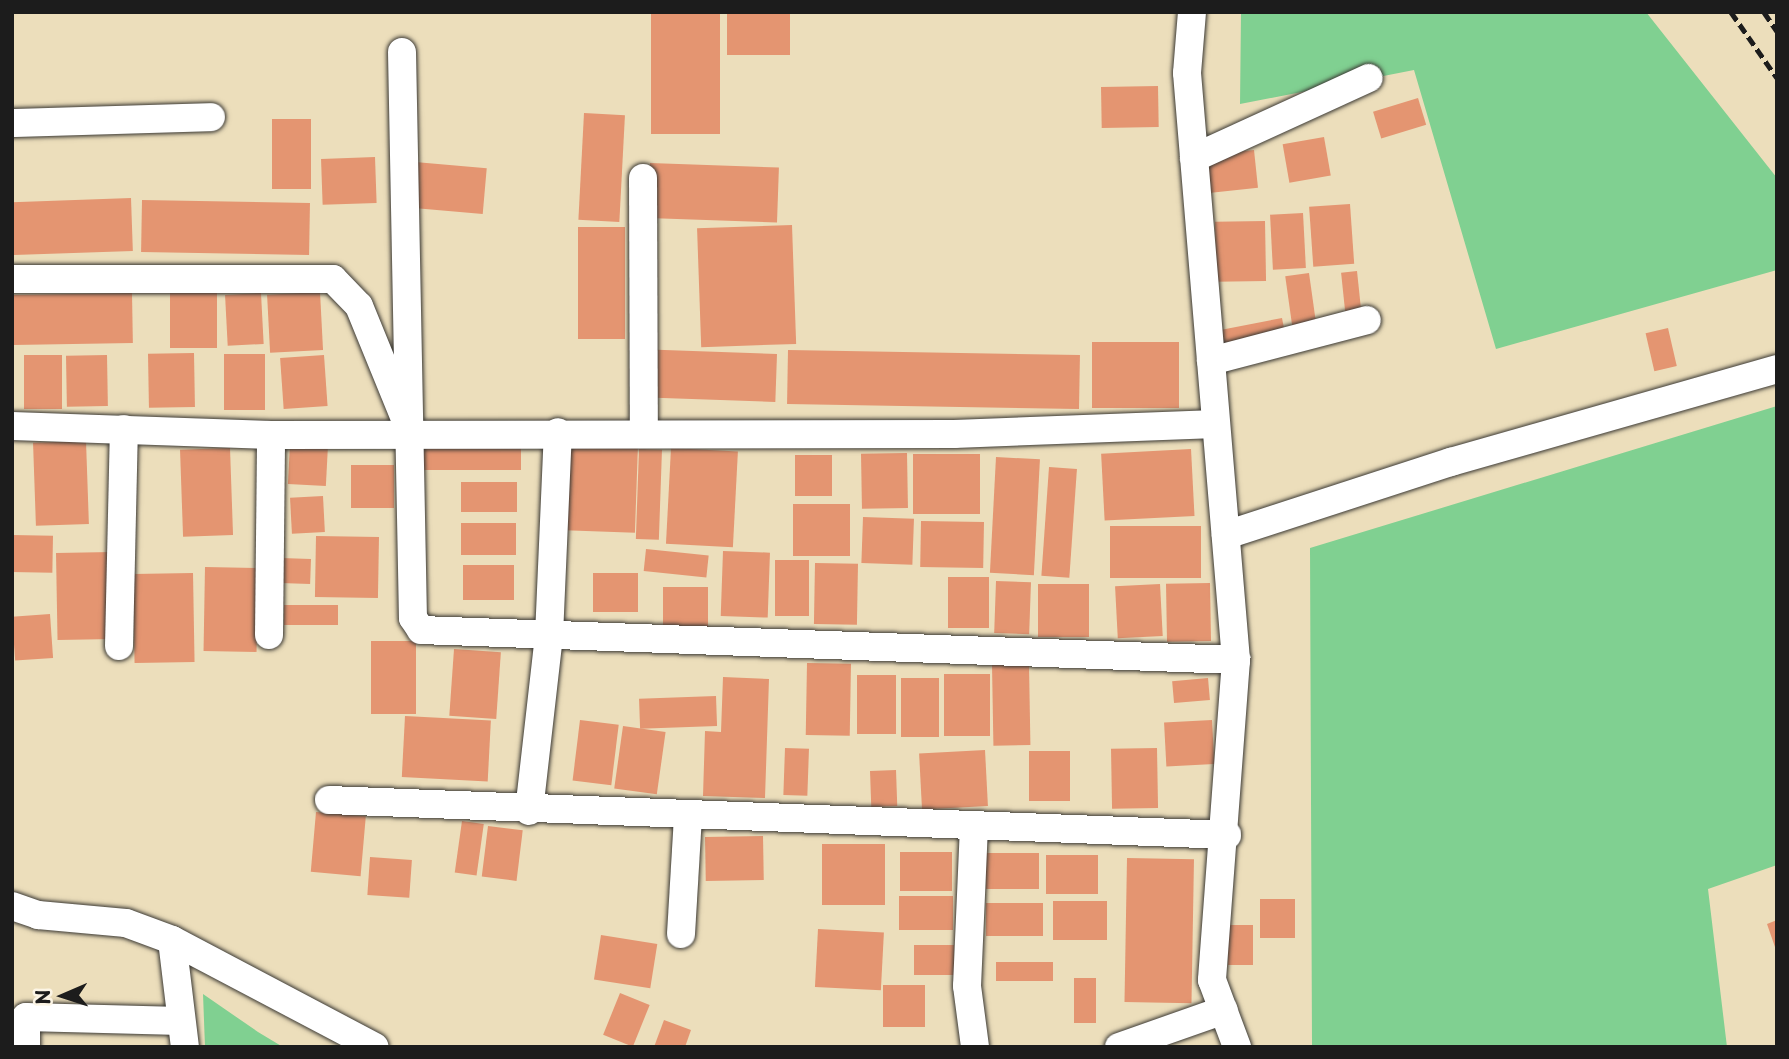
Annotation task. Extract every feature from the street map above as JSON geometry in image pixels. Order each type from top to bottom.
[{"type":"street","points":[[1192,12],[1187,74],[1236,660],[1227,835],[1212,980],[1237,1047]]},
{"type":"street","points":[[402,52],[416,625],[429,634],[1236,660]]},
{"type":"street","points":[[1194,158],[1368,78]]},
{"type":"street","points":[[12,122],[211,117]]},
{"type":"street","points":[[643,178],[644,434]]},
{"type":"street","points":[[12,279],[333,279],[359,306],[410,432]]},
{"type":"street","points":[[1211,361],[1367,320]]},
{"type":"street","points":[[1226,535],[1451,462],[1777,369]]},
{"type":"street","points":[[12,426],[271,435],[410,432],[954,434],[1216,424]]},
{"type":"street","points":[[119,646],[124,429]]},
{"type":"street","points":[[528,811],[549,636],[558,432]]},
{"type":"street","points":[[269,635],[271,435]]},
{"type":"street","points":[[329,800],[528,811],[1227,835]]},
{"type":"street","points":[[681,934],[688,817]]},
{"type":"street","points":[[974,826],[967,986],[975,1047]]},
{"type":"street","points":[[12,906],[126,923],[172,940],[375,1047]]},
{"type":"street","points":[[26,1047],[26,1017],[183,1034],[172,940]]},
{"type":"street","points":[[1119,1047],[1224,1010]]},
{"type":"green space","points":[[1241,12],[1646,12],[1777,178],[1777,270],[1496,349],[1414,70],[1240,104]]},
{"type":"green space","points":[[1777,406],[1777,865],[1708,889],[1727,1047],[1312,1047],[1310,548]]},
{"type":"green space","points":[[203,994],[258,1032],[283,1047],[205,1047]]},
{"type":"building","points":[[651,12],[720,12],[720,134],[651,134]]},
{"type":"building","points":[[727,12],[790,12],[790,55],[727,55]]},
{"type":"building","points":[[1158,86],[1159,127],[1102,128],[1101,87]]},
{"type":"building","points":[[1418,98],[1426,125],[1381,139],[1373,112]]},
{"type":"building","points":[[584,113],[625,115],[619,222],[578,220]]},
{"type":"building","points":[[272,119],[311,119],[311,189],[272,189]]},
{"type":"building","points":[[1324,137],[1331,175],[1289,183],[1283,144]]},
{"type":"building","points":[[1254,150],[1258,188],[1211,193],[1207,155]]},
{"type":"building","points":[[375,157],[377,203],[323,205],[321,159]]},
{"type":"building","points":[[415,162],[487,168],[483,214],[411,208]]},
{"type":"building","points":[[650,163],[779,168],[777,222],[648,218]]},
{"type":"building","points":[[131,198],[133,251],[14,255],[12,202]]},
{"type":"building","points":[[142,200],[310,203],[309,255],[141,252]]},
{"type":"building","points":[[1350,204],[1354,264],[1313,267],[1309,207]]},
{"type":"building","points":[[1303,213],[1306,268],[1273,270],[1270,215]]},
{"type":"building","points":[[1265,221],[1266,281],[1216,282],[1215,222]]},
{"type":"building","points":[[792,225],[796,344],[701,347],[697,228]]},
{"type":"building","points":[[578,227],[625,227],[625,339],[578,339]]},
{"type":"building","points":[[1357,271],[1361,311],[1345,312],[1341,273]]},
{"type":"building","points":[[1309,273],[1317,330],[1293,334],[1285,276]]},
{"type":"building","points":[[170,286],[217,286],[217,348],[170,348]]},
{"type":"building","points":[[320,292],[323,350],[270,353],[267,295]]},
{"type":"building","points":[[132,293],[133,343],[13,345],[12,295]]},
{"type":"building","points":[[261,293],[264,344],[228,346],[225,295]]},
{"type":"building","points":[[1282,318],[1286,339],[1223,351],[1219,330]]},
{"type":"building","points":[[1668,328],[1677,366],[1654,371],[1646,333]]},
{"type":"building","points":[[1092,342],[1179,342],[1179,408],[1092,408]]},
{"type":"building","points":[[650,350],[777,354],[775,402],[648,398]]},
{"type":"building","points":[[788,350],[1080,355],[1079,409],[787,404]]},
{"type":"building","points":[[194,353],[195,407],[149,408],[148,354]]},
{"type":"building","points":[[224,354],[265,354],[265,410],[224,410]]},
{"type":"building","points":[[24,355],[62,355],[62,409],[24,409]]},
{"type":"building","points":[[107,355],[108,406],[67,407],[66,356]]},
{"type":"building","points":[[324,355],[328,406],[284,409],[280,358]]},
{"type":"building","points":[[86,441],[89,524],[36,526],[33,443]]},
{"type":"building","points":[[561,443],[638,446],[635,533],[558,530]]},
{"type":"building","points":[[290,444],[328,446],[326,486],[288,484]]},
{"type":"building","points":[[417,446],[521,446],[521,470],[417,470]]},
{"type":"building","points":[[230,448],[233,535],[183,537],[180,450]]},
{"type":"building","points":[[671,448],[738,452],[733,547],[666,544]]},
{"type":"building","points":[[639,449],[662,450],[659,540],[636,539]]},
{"type":"building","points":[[1191,449],[1195,516],[1105,521],[1101,454]]},
{"type":"building","points":[[907,453],[908,508],[862,509],[861,454]]},
{"type":"building","points":[[913,454],[980,454],[980,514],[913,514]]},
{"type":"building","points":[[795,455],[832,455],[832,496],[795,496]]},
{"type":"building","points":[[996,457],[1040,459],[1034,575],[990,573]]},
{"type":"building","points":[[351,465],[394,465],[394,508],[351,508]]},
{"type":"building","points":[[1049,467],[1077,469],[1069,578],[1041,576]]},
{"type":"building","points":[[461,482],[517,482],[517,512],[461,512]]},
{"type":"building","points":[[323,496],[325,532],[292,534],[290,498]]},
{"type":"building","points":[[793,504],[850,504],[850,556],[793,556]]},
{"type":"building","points":[[863,517],[914,519],[912,565],[861,563]]},
{"type":"building","points":[[921,521],[984,522],[983,568],[920,567]]},
{"type":"building","points":[[461,523],[516,523],[516,555],[461,555]]},
{"type":"building","points":[[1110,526],[1201,526],[1201,578],[1110,578]]},
{"type":"building","points":[[12,535],[53,536],[52,573],[12,572]]},
{"type":"building","points":[[316,536],[379,537],[378,598],[315,597]]},
{"type":"building","points":[[646,549],[709,556],[706,577],[644,571]]},
{"type":"building","points":[[723,551],[770,553],[768,618],[721,616]]},
{"type":"building","points":[[112,552],[114,639],[58,640],[56,553]]},
{"type":"building","points":[[281,558],[311,559],[310,584],[280,583]]},
{"type":"building","points":[[775,560],[809,560],[809,616],[775,616]]},
{"type":"building","points":[[815,563],[858,564],[857,625],[814,624]]},
{"type":"building","points":[[463,565],[514,565],[514,600],[463,600]]},
{"type":"building","points":[[205,567],[258,568],[257,652],[204,651]]},
{"type":"building","points":[[193,573],[195,662],[135,663],[133,574]]},
{"type":"building","points":[[593,573],[638,573],[638,612],[593,612]]},
{"type":"building","points":[[948,577],[989,577],[989,628],[948,628]]},
{"type":"building","points":[[996,581],[1031,582],[1029,634],[994,633]]},
{"type":"building","points":[[1210,583],[1211,641],[1167,642],[1166,584]]},
{"type":"building","points":[[1038,584],[1089,584],[1089,637],[1038,637]]},
{"type":"building","points":[[1160,584],[1163,636],[1118,638],[1115,586]]},
{"type":"building","points":[[663,587],[708,587],[708,629],[663,629]]},
{"type":"building","points":[[284,605],[338,605],[338,625],[284,625]]},
{"type":"building","points":[[50,614],[53,658],[15,661],[12,617]]},
{"type":"building","points":[[371,641],[416,641],[416,714],[371,714]]},
{"type":"building","points":[[454,649],[501,652],[496,719],[449,716]]},
{"type":"building","points":[[807,663],[851,664],[850,736],[806,735]]},
{"type":"building","points":[[1029,664],[1030,745],[993,746],[992,665]]},
{"type":"building","points":[[944,674],[990,674],[990,736],[944,736]]},
{"type":"building","points":[[857,675],[896,675],[896,734],[857,734]]},
{"type":"building","points":[[723,677],[769,679],[765,798],[703,796],[705,731],[721,732]]},
{"type":"building","points":[[901,678],[939,678],[939,737],[901,737]]},
{"type":"building","points":[[1208,678],[1210,700],[1174,703],[1172,681]]},
{"type":"building","points":[[716,696],[717,726],[640,729],[639,699]]},
{"type":"building","points":[[405,716],[491,721],[488,781],[402,777]]},
{"type":"building","points":[[580,720],[619,725],[611,785],[573,781]]},
{"type":"building","points":[[1212,720],[1214,764],[1166,766],[1164,723]]},
{"type":"building","points":[[623,726],[666,732],[657,794],[614,788]]},
{"type":"building","points":[[785,748],[809,749],[807,796],[783,795]]},
{"type":"building","points":[[1157,748],[1158,808],[1112,809],[1111,749]]},
{"type":"building","points":[[985,750],[988,806],[922,809],[919,753]]},
{"type":"building","points":[[1029,751],[1070,751],[1070,801],[1029,801]]},
{"type":"building","points":[[896,770],[897,806],[871,807],[870,771]]},
{"type":"building","points":[[316,812],[366,816],[361,876],[311,872]]},
{"type":"building","points":[[462,821],[484,824],[477,876],[455,872]]},
{"type":"building","points":[[488,826],[523,830],[517,881],[482,877]]},
{"type":"building","points":[[763,836],[764,880],[706,881],[705,837]]},
{"type":"building","points":[[822,844],[885,844],[885,905],[822,905]]},
{"type":"building","points":[[900,852],[952,852],[952,891],[900,891]]},
{"type":"building","points":[[986,853],[1039,853],[1039,889],[986,889]]},
{"type":"building","points":[[1046,855],[1098,855],[1098,894],[1046,894]]},
{"type":"building","points":[[370,857],[412,860],[409,898],[367,895]]},
{"type":"building","points":[[1127,858],[1194,859],[1191,1003],[1124,1002]]},
{"type":"building","points":[[899,896],[953,896],[953,930],[899,930]]},
{"type":"building","points":[[1260,899],[1295,899],[1295,938],[1260,938]]},
{"type":"building","points":[[1053,901],[1107,901],[1107,940],[1053,940]]},
{"type":"building","points":[[986,903],[1043,903],[1043,936],[986,936]]},
{"type":"building","points":[[1777,920],[1777,950],[1776,950],[1767,924]]},
{"type":"building","points":[[1228,925],[1253,925],[1253,965],[1228,965]]},
{"type":"building","points":[[818,929],[884,932],[881,990],[815,987]]},
{"type":"building","points":[[601,935],[657,944],[650,988],[594,979]]},
{"type":"building","points":[[914,945],[954,945],[954,975],[914,975]]},
{"type":"building","points":[[996,962],[1053,962],[1053,981],[996,981]]},
{"type":"building","points":[[1074,978],[1096,978],[1096,1023],[1074,1023]]},
{"type":"building","points":[[883,985],[925,985],[925,1027],[883,1027]]},
{"type":"building","points":[[620,993],[650,1005],[633,1047],[603,1035]]},
{"type":"building","points":[[664,1020],[691,1030],[685,1047],[654,1047]]},
{"type":"railway","points":[[1731,12],[1777,78]]},
{"type":"railway","points":[[1764,12],[1777,31]]}]
